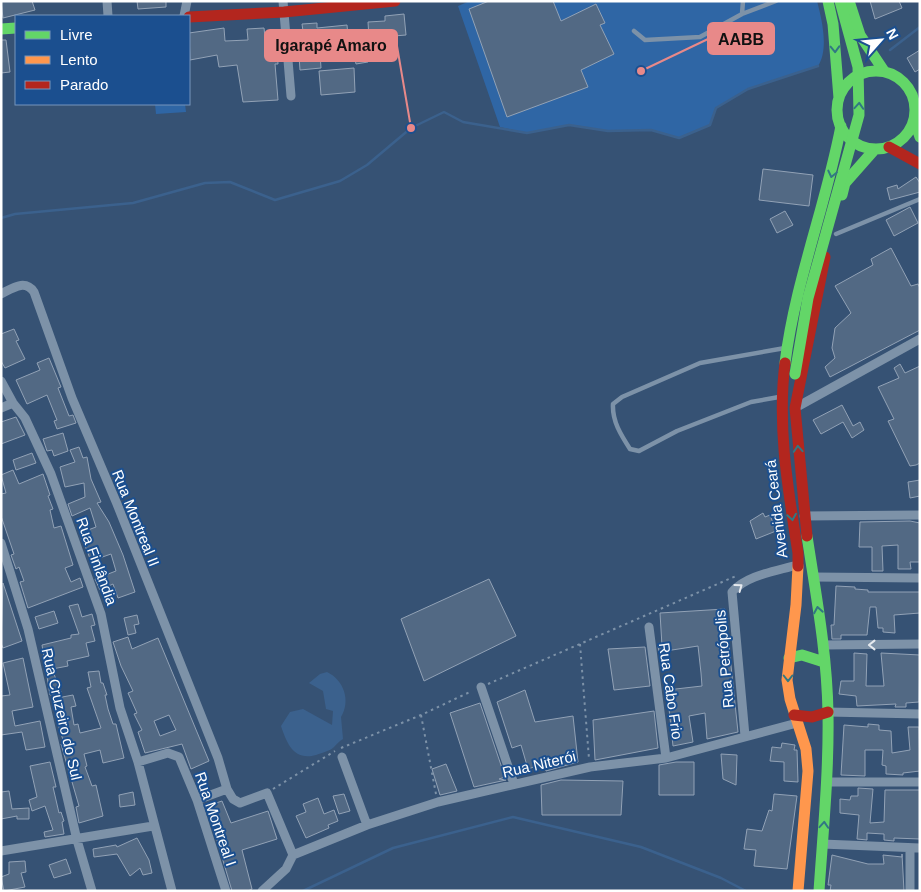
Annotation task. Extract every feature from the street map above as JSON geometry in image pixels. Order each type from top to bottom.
[{"type":"main road","points":[[190,17],[283,7],[394,1]]},
{"type":"main road","points":[[828,1],[833,24],[839,98],[837,112],[841,126],[855,142],[875,149],[889,147],[907,134],[914,119]]},
{"type":"main road","points":[[796,406],[794,374],[808,298],[859,115],[858,67],[840,1]]},
{"type":"main road","points":[[849,1],[860,34],[884,71]]},
{"type":"main road","points":[[1,29],[15,28]]},
{"type":"main road","points":[[839,98],[846,85],[856,76],[870,71],[884,71],[898,77],[908,87],[914,100],[914,119],[920,137]]},
{"type":"main road","name":"Avenida Ceará","points":[[798,891],[808,772],[806,749],[796,719],[787,680],[796,605],[798,553],[786,473],[781,397],[787,348],[806,266],[832,174],[841,126]]},
{"type":"main road","points":[[889,147],[920,164]]},
{"type":"main road","name":"Avenida Ceará","points":[[819,891],[827,782],[828,712],[824,645],[804,516],[796,406],[825,257],[845,183],[875,149]]},
{"type":"main road","points":[[789,658],[802,655],[824,662]]},
{"type":"main road","points":[[796,719],[812,718],[828,712]]},
{"type":"street","points":[[107,1],[108,15]]},
{"type":"street","points":[[184,15],[187,1]]},
{"type":"street","points":[[283,7],[290,96]]},
{"type":"street","name":"Rua Montreal II","points":[[1,294],[23,284],[28,285],[34,292],[72,398],[117,504],[218,758],[227,790]]},
{"type":"street","points":[[796,406],[920,339]]},
{"type":"street","name":"Rua Finlândia","points":[[1,381],[13,403],[25,418],[51,474],[101,614],[120,708],[138,762],[153,826],[172,891]]},
{"type":"street","points":[[1,408],[13,403]]},
{"type":"street","points":[[804,516],[920,515]]},
{"type":"street","name":"Rua Cruzeiro do Sul","points":[[1,544],[28,629],[77,840],[92,891]]},
{"type":"street","name":"Rua Petrópolis","points":[[745,736],[732,592],[738,585],[798,565]]},
{"type":"street","points":[[813,577],[920,578]]},
{"type":"street","name":"Rua Cabo Frio","points":[[648,627],[666,758]]},
{"type":"street","points":[[824,645],[920,644]]},
{"type":"street","points":[[481,687],[514,784]]},
{"type":"street","points":[[828,712],[920,714]]},
{"type":"street","name":"Rua Niterói","points":[[293,855],[367,825],[438,802],[590,766],[666,758],[745,736],[796,719]]},
{"type":"street","name":"Rua Montreal I","points":[[138,762],[168,753],[179,757],[197,800],[226,891]]},
{"type":"street","points":[[342,757],[367,825]]},
{"type":"street","points":[[827,782],[920,782]]},
{"type":"street","points":[[197,800],[227,790],[233,799],[240,803],[267,793],[293,855],[286,870],[262,891]]},
{"type":"street","points":[[1,851],[153,826]]},
{"type":"street","points":[[822,844],[920,848]]},
{"type":"street","points":[[910,848],[910,891]]},
{"type":"lane","points":[[742,14],[743,1]]},
{"type":"lane","points":[[634,31],[645,40],[700,37],[742,14],[776,1]]},
{"type":"lane","points":[[836,234],[920,199]]},
{"type":"lane","points":[[781,397],[744,404],[677,431],[639,450],[630,449],[612,413],[613,404],[622,397],[700,363],[787,348]]},
{"type":"path","points":[[267,793],[342,747],[421,715],[481,687],[738,576]]},
{"type":"path","points":[[580,644],[590,766]]},
{"type":"path","points":[[421,715],[438,802]]},
{"type":"shaded area","points":[[470,1],[817,1],[824,34],[823,51],[818,66],[748,89],[716,108],[710,125],[679,138],[651,130],[608,131],[569,125],[527,133],[500,127],[458,6]]},
{"type":"shaded area","points":[[155,105],[185,105],[186,112],[156,114]]},
{"type":"shaded area","points":[[327,672],[338,680],[344,692],[345,704],[341,717],[343,739],[328,751],[316,755],[302,756],[292,750],[281,726],[290,712],[303,709],[332,725],[333,711],[326,709],[323,691],[309,683],[320,674]]},
{"type":"building","points":[[1,1],[32,1],[35,10],[3,18]]},
{"type":"building","points":[[137,1],[166,1],[166,7],[138,9]]},
{"type":"building","points":[[489,1],[553,1],[561,21],[596,4],[605,23],[600,25],[614,54],[581,70],[588,87],[507,117],[469,9]]},
{"type":"building","points":[[870,1],[899,1],[902,8],[875,19]]},
{"type":"building","points":[[404,14],[406,35],[369,38],[368,22],[385,21],[385,16]]},
{"type":"building","points":[[317,23],[317,28],[347,25],[349,47],[330,48],[329,36],[304,38],[302,24]]},
{"type":"building","points":[[224,28],[225,41],[248,40],[247,29],[264,28],[266,46],[277,46],[278,64],[275,64],[278,100],[243,102],[237,65],[219,67],[217,55],[190,60],[190,33]]},
{"type":"building","points":[[1,40],[6,40],[10,72],[1,73]]},
{"type":"building","points":[[365,42],[368,62],[356,64],[352,44]]},
{"type":"building","points":[[920,50],[920,69],[915,72],[907,58]]},
{"type":"building","points":[[320,53],[321,68],[300,70],[299,56]]},
{"type":"building","points":[[354,68],[355,92],[321,95],[319,71]]},
{"type":"building","points":[[763,169],[813,175],[809,206],[759,200]]},
{"type":"building","points":[[916,177],[920,183],[920,192],[890,200],[887,188],[897,185],[898,189]]},
{"type":"building","points":[[910,207],[918,223],[894,236],[886,220]]},
{"type":"building","points":[[785,211],[793,225],[777,233],[770,219]]},
{"type":"building","points":[[891,248],[911,286],[918,284],[920,288],[920,330],[830,377],[825,367],[835,358],[832,348],[835,328],[851,313],[835,286],[873,265],[871,259]]},
{"type":"building","points":[[14,329],[19,340],[16,341],[25,359],[5,368],[1,361],[1,334]]},
{"type":"building","points":[[49,358],[61,387],[58,388],[69,416],[73,415],[76,423],[57,429],[54,421],[57,420],[47,395],[27,404],[16,380],[40,370],[37,363]]},
{"type":"building","points":[[900,364],[905,373],[920,366],[920,463],[910,466],[888,421],[894,419],[878,387],[899,378],[894,368]]},
{"type":"building","points":[[842,405],[853,426],[860,422],[864,430],[852,438],[843,422],[821,434],[813,420]]},
{"type":"building","points":[[16,417],[25,435],[1,444],[1,422]]},
{"type":"building","points":[[63,433],[68,451],[54,456],[52,450],[47,451],[43,439]]},
{"type":"building","points":[[79,447],[83,458],[87,457],[91,479],[101,502],[97,503],[109,522],[123,555],[135,592],[118,598],[113,584],[100,590],[95,579],[116,571],[111,554],[91,561],[80,533],[96,527],[90,508],[72,516],[68,504],[85,497],[84,483],[65,487],[60,467],[75,462],[70,450]]},
{"type":"building","points":[[32,453],[36,463],[16,470],[13,460]]},
{"type":"building","points":[[13,470],[19,484],[43,474],[53,509],[50,510],[54,528],[61,526],[73,565],[65,568],[71,582],[80,578],[83,587],[28,608],[20,582],[24,581],[19,567],[16,569],[11,555],[14,554],[1,516],[1,494],[6,493],[1,475]]},
{"type":"building","points":[[920,480],[920,496],[910,498],[908,482]]},
{"type":"building","points":[[763,513],[765,517],[770,515],[776,531],[756,539],[750,521]]},
{"type":"building","points":[[910,521],[920,523],[920,562],[910,562],[911,569],[898,569],[898,545],[882,546],[883,571],[872,571],[872,547],[859,547],[860,522]]},
{"type":"building","points":[[489,579],[516,636],[424,681],[401,619]]},
{"type":"building","points":[[3,583],[22,641],[3,648],[1,643]]},
{"type":"building","points":[[836,586],[855,587],[855,589],[868,590],[868,592],[920,592],[920,613],[894,615],[895,633],[883,632],[883,628],[878,628],[876,607],[870,607],[867,635],[841,635],[841,639],[832,639],[831,625],[834,625]]},
{"type":"building","points":[[78,604],[82,617],[92,614],[95,625],[91,626],[95,641],[86,643],[89,656],[67,661],[68,666],[52,669],[61,692],[50,695],[42,645],[71,638],[71,635],[79,634],[69,606]]},
{"type":"building","points":[[725,609],[738,732],[707,739],[705,713],[689,716],[693,742],[673,746],[667,690],[702,686],[701,673],[698,646],[659,652],[658,646],[662,646],[660,613]]},
{"type":"building","points":[[54,611],[58,623],[39,629],[35,617]]},
{"type":"building","points":[[137,615],[139,624],[134,625],[136,633],[128,635],[124,618]]},
{"type":"building","points":[[128,637],[132,649],[158,638],[209,761],[191,769],[182,744],[145,753],[138,732],[142,730],[134,714],[137,713],[128,693],[133,691],[121,666],[113,642]],"holes":[[[169,715],[176,730],[160,736],[154,721]]]},
{"type":"building","points":[[645,647],[650,686],[614,690],[608,649]]},
{"type":"building","points":[[854,653],[867,654],[866,686],[884,686],[881,653],[920,655],[919,702],[906,703],[906,707],[895,707],[896,704],[857,706],[856,696],[839,694],[841,681],[854,681]]},
{"type":"building","points":[[23,658],[33,707],[12,711],[15,726],[40,721],[45,747],[26,750],[22,732],[1,735],[1,696],[10,695],[3,663]]},
{"type":"building","points":[[99,671],[101,683],[103,683],[107,695],[105,695],[108,709],[113,724],[116,724],[124,758],[103,763],[100,750],[84,754],[87,766],[85,767],[92,786],[96,785],[103,816],[79,823],[76,807],[79,806],[61,744],[64,743],[56,713],[60,712],[57,698],[73,695],[76,706],[71,707],[74,725],[78,724],[80,733],[101,728],[87,688],[91,687],[88,672]]},
{"type":"building","points":[[525,690],[535,722],[573,716],[578,762],[546,771],[545,763],[528,769],[521,745],[512,748],[497,702]]},
{"type":"building","points":[[480,703],[505,777],[499,779],[506,780],[474,787],[450,713]]},
{"type":"building","points":[[654,711],[658,748],[595,760],[593,720]]},
{"type":"building","points":[[868,724],[879,725],[879,730],[891,731],[892,753],[910,750],[908,727],[919,727],[920,771],[903,773],[903,775],[886,774],[886,766],[882,765],[883,750],[865,750],[865,776],[841,775],[844,725],[868,727]]},
{"type":"building","points":[[782,743],[795,745],[794,750],[797,750],[798,782],[784,781],[784,762],[770,761],[772,747],[781,748]]},
{"type":"building","points":[[721,754],[737,755],[736,785],[723,779]]},
{"type":"building","points":[[50,762],[56,787],[53,787],[59,813],[61,812],[64,821],[62,822],[64,834],[45,837],[44,832],[53,830],[45,806],[32,811],[29,800],[37,797],[30,766]]},
{"type":"building","points":[[676,762],[694,762],[694,795],[659,795],[659,765]]},
{"type":"building","points":[[446,764],[457,791],[440,795],[432,769]]},
{"type":"building","points":[[561,780],[623,781],[621,815],[542,815],[541,785]]},
{"type":"building","points":[[858,788],[873,789],[870,823],[884,822],[885,790],[920,790],[920,839],[894,838],[894,841],[884,840],[884,834],[867,833],[867,840],[857,839],[859,815],[840,813],[840,799],[850,800],[851,796],[858,796]]},
{"type":"building","points":[[9,791],[12,809],[29,808],[29,819],[17,819],[17,816],[1,819],[1,792]]},
{"type":"building","points":[[133,792],[135,805],[120,807],[119,795]]},
{"type":"building","points":[[344,794],[350,811],[339,814],[333,796]]},
{"type":"building","points":[[774,794],[797,796],[787,869],[754,866],[756,850],[744,849],[747,829],[762,831],[769,810],[772,811]]},
{"type":"building","points":[[318,798],[324,814],[334,810],[338,821],[328,825],[329,828],[306,838],[296,816],[306,812],[303,804]]},
{"type":"building","points":[[222,801],[231,823],[268,811],[277,839],[242,850],[252,889],[248,891],[232,891],[207,806]]},
{"type":"building","points":[[137,838],[149,860],[152,873],[143,875],[140,868],[130,876],[117,854],[94,857],[93,849],[116,845],[117,847]]},
{"type":"building","points":[[902,854],[904,891],[830,891],[831,885],[828,885],[832,855],[868,864],[884,864],[883,855],[902,857]]},
{"type":"building","points":[[66,859],[71,873],[54,878],[49,865]]},
{"type":"building","points":[[25,861],[26,872],[21,873],[25,887],[4,891],[1,877],[9,874],[9,862]]},
{"type":"waterway","points":[[890,50],[920,27]]},
{"type":"waterway","points":[[1,218],[15,214],[133,203],[205,183],[230,182],[275,200],[340,181],[367,165],[411,128],[444,112],[463,122],[527,133],[569,125],[608,131],[651,130],[679,138],[710,125],[716,108],[748,89],[818,66]]},
{"type":"waterway","points":[[303,891],[393,848],[513,817],[641,847],[721,878],[746,891]]},
{"type":"traffic: fast","points":[[828,1],[833,24],[839,98]]},
{"type":"traffic: fast","points":[[795,374],[808,298],[859,115],[858,67],[840,1]]},
{"type":"traffic: fast","points":[[849,1],[860,35],[884,71]]},
{"type":"traffic: fast","points":[[1,29],[15,28]]},
{"type":"traffic: fast","points":[[876,71],[891,74],[904,82],[912,95],[915,110],[912,125],[904,138],[891,146],[876,149],[861,146],[848,138],[840,125],[837,110],[840,95],[848,82],[861,74],[876,71]]},
{"type":"traffic: fast","points":[[914,119],[920,137]]},
{"type":"traffic: fast","points":[[785,363],[803,273],[835,156],[841,126]]},
{"type":"traffic: fast","points":[[842,195],[845,183],[875,149]]},
{"type":"traffic: fast","points":[[807,536],[823,646],[828,713],[827,780],[819,891]]},
{"type":"traffic: fast","points":[[789,658],[802,655],[824,662]]},
{"type":"traffic: slow","points":[[798,566],[796,605],[787,680],[790,699],[806,749],[808,771],[798,891]]},
{"type":"traffic: jam","points":[[190,17],[284,12],[395,1]]},
{"type":"traffic: jam","points":[[889,147],[920,164]]},
{"type":"traffic: jam","points":[[807,536],[795,408],[825,257]]},
{"type":"traffic: jam","points":[[785,363],[782,411],[783,434],[798,566]]},
{"type":"traffic: jam","points":[[794,715],[812,717],[828,712]]},
{"type":"place","name":"AABB","points":[[641,71]]},
{"type":"place","name":"Igarapé Amaro","points":[[411,128]]}]
